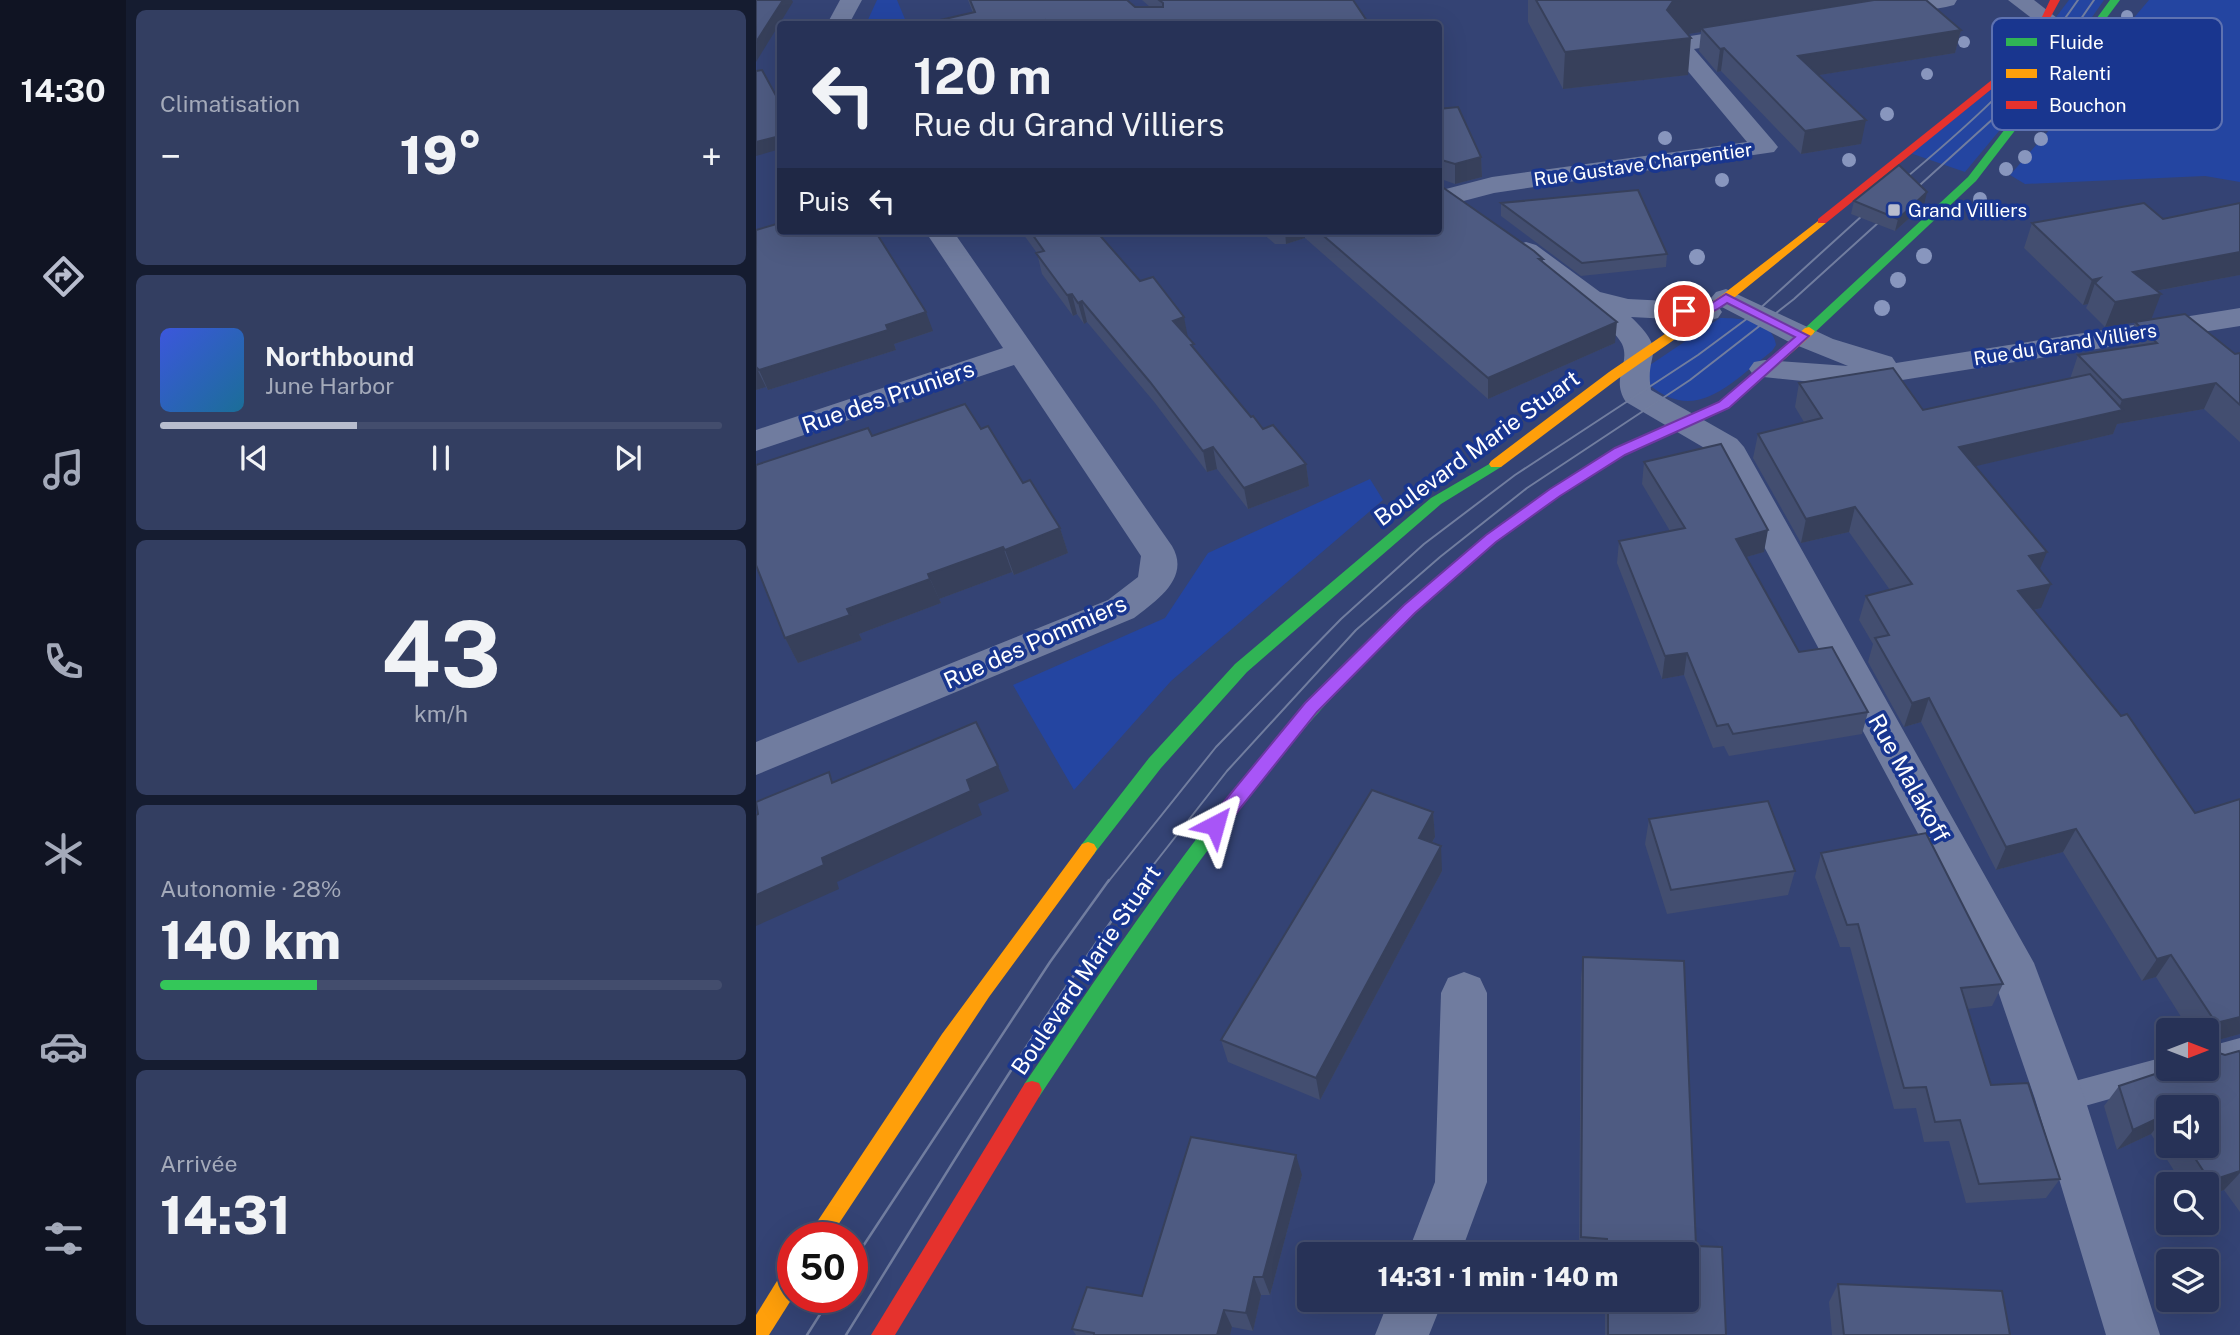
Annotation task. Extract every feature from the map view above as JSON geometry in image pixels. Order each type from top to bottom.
[{"type":"main road","name":"Boulevard Marie Stuart","points":[[2102,18],[2115,0]]},
{"type":"main road","name":"Boulevard Marie Stuart","points":[[828,1222],[920,1081],[1027,927],[1155,763],[1241,668],[1436,501],[1505,458],[1639,358],[1716,305],[1992,84]]},
{"type":"main road","name":"Boulevard Marie Stuart","points":[[882,1335],[1017,1112],[1176,876],[1311,708],[1410,609],[1491,538],[1555,492],[1620,452],[1724,405],[1803,336],[1972,178],[2010,130]]},
{"type":"main road","points":[[756,1335],[777,1302]]},
{"type":"street","points":[[840,21],[851,0]]},
{"type":"street","points":[[1873,8],[1946,0]]},
{"type":"street","points":[[2019,0],[2050,9]]},
{"type":"street","name":"Rue Gustave Charpentier","points":[[1445,192],[1765,147],[1678,45],[1782,28]]},
{"type":"street","points":[[1445,192],[1477,214]]},
{"type":"street","name":"Rue des Pommiers","points":[[756,759],[1111,613],[1155,583],[1159,555],[942,235]]},
{"type":"street","points":[[1510,239],[1588,297],[1630,334],[1637,342],[1639,358]]},
{"type":"street","points":[[1588,297],[1627,308],[1716,305]]},
{"type":"street","name":"Rue du Grand Villiers","points":[[1716,305],[1870,362],[1932,365]]},
{"type":"street","name":"Rue du Grand Villiers","points":[[1765,369],[1831,375],[1877,375],[2237,321]]},
{"type":"street","name":"Rue des Pruniers","points":[[756,441],[1020,353]]},
{"type":"street","name":"Rue Malakoff","points":[[1639,358],[1632,377],[1637,395],[1725,446],[1732,455],[2011,963],[2060,1099],[2133,1335]]},
{"type":"street","points":[[1438,1242],[1461,1182],[1464,993]]},
{"type":"street","points":[[1402,1335],[1411,1312]]},
{"type":"lane","points":[[2219,1056],[2240,1051]]},
{"type":"lane","points":[[2060,1099],[2156,1073]]},
{"type":"shaded area","points":[[877,0],[897,0],[906,21],[867,21]]},
{"type":"shaded area","points":[[2069,0],[2104,0],[2091,18],[2055,18]]},
{"type":"shaded area","points":[[2149,0],[2240,0],[2240,182],[2205,176],[2025,184],[2010,175],[2049,130],[2222,130],[2222,18],[2134,18]]},
{"type":"shaded area","points":[[1992,89],[1992,130],[2000,130],[1965,172],[1910,153]]},
{"type":"shaded area","points":[[1720,318],[1746,320],[1762,325],[1774,337],[1776,345],[1741,376],[1711,396],[1679,400],[1662,394],[1644,380],[1650,365]]},
{"type":"shaded area","points":[[1370,479],[1383,500],[1171,681],[1074,790],[1013,685],[1165,618],[1208,553]]},
{"type":"building","points":[[756,0],[783,0],[756,42]]},
{"type":"building","points":[[970,0],[1127,0],[1135,7],[1163,7],[1159,0],[1353,0],[1367,21],[936,21],[975,12]]},
{"type":"building","points":[[1536,0],[1681,0],[1673,1],[1667,10],[1691,38],[1565,52]]},
{"type":"building","points":[[1874,0],[1926,0],[1961,30],[1798,56],[1866,120],[1805,131],[1701,28]]},
{"type":"building","points":[[762,70],[777,98],[777,137],[756,142],[756,71]]},
{"type":"building","points":[[1458,107],[1481,157],[1455,164],[1442,160],[1442,109]]},
{"type":"building","points":[[1899,165],[1927,192],[1898,219],[1854,201]]},
{"type":"building","points":[[1442,187],[1534,251],[1543,259],[1539,259],[1617,322],[1488,378],[1323,235],[1442,235]]},
{"type":"building","points":[[1638,190],[1667,254],[1582,263],[1501,203]]},
{"type":"building","points":[[2144,203],[2163,219],[2240,203],[2240,252],[2133,272],[2161,294],[2115,302],[2095,283],[2100,278],[2092,280],[2032,223]]},
{"type":"building","points":[[777,224],[777,235],[878,235],[926,312],[886,325],[888,330],[759,370],[756,367],[756,230]]},
{"type":"building","points":[[1033,235],[1100,235],[1140,281],[1153,277],[1184,317],[1173,321],[1194,344],[1191,345],[1251,417],[1253,416],[1263,429],[1273,425],[1306,464],[1244,488],[1213,447],[1203,451],[1082,301],[1078,303],[1072,294],[1067,295],[1036,253],[1044,251]]},
{"type":"building","points":[[2185,314],[2235,354],[2240,353],[2240,405],[2216,383],[2122,400],[2078,355],[2157,343],[2135,322]]},
{"type":"building","points":[[1893,368],[1923,410],[2090,374],[2123,410],[1959,447],[2047,552],[2029,556],[2051,584],[2018,591],[2121,716],[2127,714],[2195,813],[2240,799],[2240,1017],[2219,1022],[2219,1018],[2213,1018],[2171,955],[2157,959],[2076,829],[2006,847],[1929,698],[1912,703],[1875,638],[1889,635],[1866,596],[1912,584],[1855,507],[1806,519],[1758,434],[1822,418],[1799,383]]},
{"type":"building","points":[[965,404],[981,429],[988,426],[1023,483],[1030,480],[1060,528],[1005,550],[1003,547],[928,574],[930,579],[847,609],[850,615],[785,638],[756,565],[756,465],[868,428],[872,436]]},
{"type":"building","points":[[1721,444],[1768,530],[1736,539],[1799,652],[1832,647],[1868,712],[1733,734],[1728,724],[1717,726],[1687,653],[1665,656],[1619,541],[1685,528],[1644,462]]},
{"type":"building","points":[[976,722],[998,766],[967,780],[971,791],[822,858],[824,865],[756,895],[756,802],[829,772],[832,783]]},
{"type":"building","points":[[1372,790],[1433,812],[1419,838],[1441,846],[1316,1078],[1221,1040]]},
{"type":"building","points":[[1768,801],[1795,871],[1671,890],[1649,819]]},
{"type":"building","points":[[1926,833],[2003,984],[1961,988],[1991,1085],[2028,1083],[2060,1179],[1979,1184],[1960,1120],[1935,1122],[1926,1087],[1904,1088],[1858,924],[1847,925],[1821,853]]},
{"type":"building","points":[[1583,957],[1684,961],[1696,1242],[1607,1242],[1607,1239],[1581,1237]]},
{"type":"building","points":[[2239,1051],[2240,1171],[2219,1178],[2219,1172],[2204,1172],[2195,1158],[2219,1158],[2219,1095],[2156,1095],[2156,1119],[2133,1130],[2119,1086],[2156,1074],[2156,1082],[2219,1082],[2219,1053],[2225,1055]]},
{"type":"building","points":[[1191,1137],[1296,1155],[1263,1277],[1254,1277],[1246,1313],[1224,1310],[1217,1335],[1094,1335],[1072,1329],[1087,1287],[1142,1296]]},
{"type":"building","points":[[1699,1246],[1722,1247],[1726,1335],[1608,1335],[1608,1312],[1699,1312]]},
{"type":"building","points":[[1838,1284],[2002,1291],[2010,1335],[1844,1335]]},
{"type":"tram line","points":[[2065,18],[2078,0]]},
{"type":"tram line","points":[[2082,18],[2094,0]]},
{"type":"tram line","points":[[1895,187],[1992,101]]},
{"type":"tram line","points":[[1140,882],[1227,771],[1356,630],[1440,557],[1527,488],[1690,380],[1794,299],[1992,120]]},
{"type":"tram line","points":[[1108,882],[1216,747],[1341,619],[1424,544],[1515,475],[1698,355],[1756,312],[1874,205]]},
{"type":"tram line","points":[[868,1239],[1050,962],[1109,880]]},
{"type":"tram line","points":[[846,1335],[1026,1048],[1141,880]]},
{"type":"tram line","points":[[807,1335],[821,1313]]},
{"type":"traffic: fast","points":[[2102,18],[2115,0]]},
{"type":"traffic: fast","points":[[1809,331],[1972,179],[2010,130]]},
{"type":"traffic: fast","points":[[1088,849],[1155,763],[1241,668],[1436,501],[1496,464]]},
{"type":"traffic: fast","points":[[1032,1090],[1141,927],[1217,821],[1300,720],[1345,673]]},
{"type":"traffic: slow","points":[[1496,464],[1614,375],[1726,298],[1822,221]]},
{"type":"traffic: slow","points":[[1345,673],[1410,609],[1491,539],[1555,492],[1620,451],[1724,405],[1809,331]]},
{"type":"traffic: slow","points":[[828,1222],[983,991],[1088,849]]},
{"type":"traffic: slow","points":[[756,1335],[777,1302]]},
{"type":"traffic: jam","points":[[2046,18],[2055,0]]},
{"type":"traffic: jam","points":[[1822,221],[1992,84]]},
{"type":"traffic: jam","points":[[882,1335],[1032,1090]]},
{"type":"place","name":"Grand Villiers","points":[[1894,210]]},
{"type":"route","points":[[1215,825],[1311,708],[1410,609],[1491,538],[1555,492],[1620,452],[1724,405],[1803,336],[1726,298],[1707,312],[1684,311]]}]
